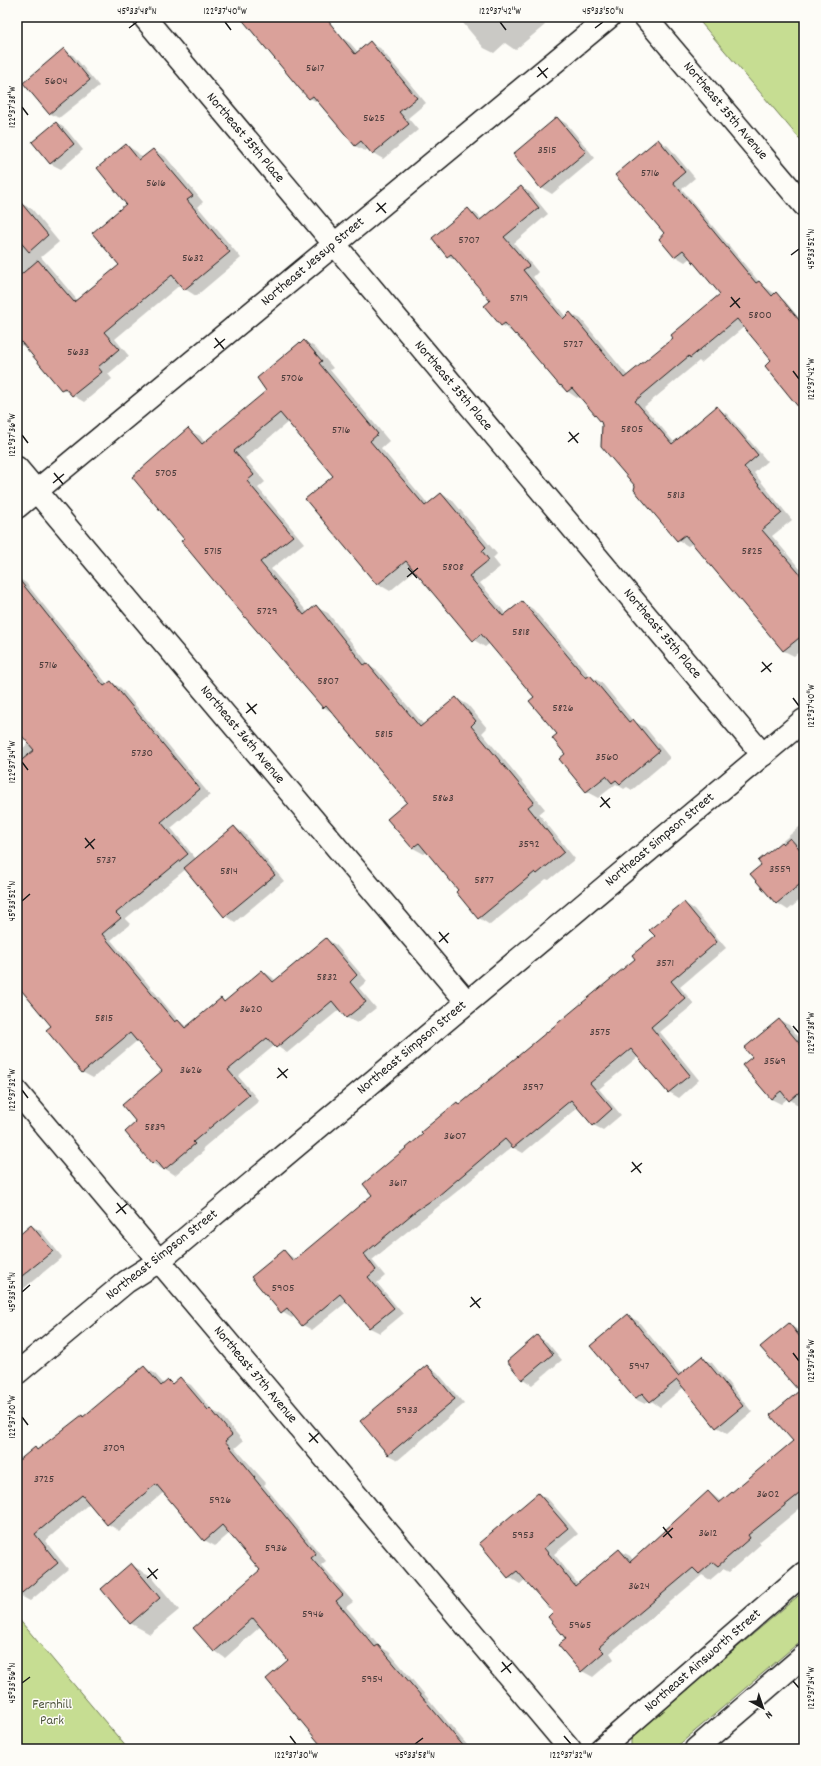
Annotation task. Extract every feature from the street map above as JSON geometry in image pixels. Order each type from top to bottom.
[{"type":"street","name":"Northeast 35th Place","points":[[144,17],[763,755]]},
{"type":"street","name":"Northeast Jessup Street","points":[[17,507],[609,17]]},
{"type":"street","name":"Northeast 35th Avenue","points":[[645,17],[804,205]]},
{"type":"street","name":"Northeast 36th Avenue","points":[[17,468],[467,1002]]},
{"type":"street","name":"Northeast Simpson Street","points":[[17,1373],[126,1282],[159,1261],[804,720]]},
{"type":"street","name":"Northeast 37th Avenue","points":[[17,1092],[570,1749]]},
{"type":"street","name":"Northeast Ainsworth Street","points":[[601,1749],[804,1573]]},
{"type":"street","points":[[696,1749],[804,1656]]},
{"type":"green space","points":[[696,17],[804,17],[804,144]]},
{"type":"green space","points":[[804,1591],[804,1638],[674,1749],[631,1749],[631,1740],[641,1729]]},
{"type":"green space","name":"Fernhill Park","points":[[17,1617],[128,1749],[17,1749]]},
{"type":"building","points":[[240,17],[325,17],[355,54],[370,41],[417,98],[399,112],[409,124],[372,154],[361,141],[355,146],[313,96],[309,99],[299,88]]},
{"type":"building","points":[[64,48],[90,80],[49,114],[23,83]]},
{"type":"building","points":[[557,117],[586,152],[541,189],[513,154]]},
{"type":"building","points":[[56,122],[74,144],[50,164],[32,142]]},
{"type":"building","points":[[658,139],[685,172],[673,182],[756,283],[759,281],[772,296],[776,292],[804,326],[804,414],[765,366],[771,360],[737,319],[690,358],[689,356],[635,401],[672,444],[717,406],[758,455],[744,467],[782,513],[762,530],[804,579],[804,634],[783,651],[685,535],[677,541],[634,490],[635,486],[601,446],[601,422],[572,388],[567,392],[561,385],[560,386],[505,323],[501,326],[484,306],[490,301],[451,254],[447,257],[432,238],[468,208],[479,221],[521,186],[539,208],[504,237],[529,266],[523,270],[563,319],[570,312],[624,378],[673,338],[671,335],[720,294],[683,250],[674,257],[659,239],[664,233],[615,175]]},
{"type":"building","points":[[126,144],[139,160],[153,149],[193,196],[187,200],[230,252],[184,290],[172,275],[104,332],[119,349],[98,367],[102,372],[72,396],[65,388],[61,390],[17,337],[17,278],[38,260],[74,302],[119,265],[92,233],[126,204],[97,168]]},
{"type":"building","points":[[17,198],[48,235],[29,252],[17,238]]},
{"type":"building","points":[[304,340],[322,361],[319,363],[378,434],[370,441],[425,506],[441,493],[486,547],[482,551],[489,560],[469,576],[503,616],[522,601],[586,678],[590,675],[629,722],[633,719],[659,751],[620,784],[616,780],[612,783],[606,776],[586,792],[559,759],[565,754],[552,738],[557,734],[529,701],[534,697],[481,634],[473,641],[406,561],[377,585],[305,499],[333,476],[280,413],[234,451],[254,475],[247,481],[293,536],[260,562],[304,615],[316,605],[364,665],[367,663],[420,727],[456,697],[476,721],[471,726],[534,802],[528,807],[564,852],[537,874],[535,872],[478,919],[456,892],[458,890],[419,843],[412,848],[387,819],[407,802],[326,705],[323,708],[214,581],[181,541],[184,539],[132,477],[188,428],[202,444],[266,391],[257,378]]},
{"type":"building","points":[[17,577],[104,686],[111,681],[200,789],[161,822],[188,854],[116,913],[121,918],[102,934],[175,1022],[178,1020],[185,1028],[221,998],[224,1002],[262,970],[273,982],[326,938],[357,975],[350,982],[366,1002],[346,1018],[332,1001],[276,1048],[267,1038],[228,1070],[249,1095],[193,1142],[195,1144],[164,1170],[156,1160],[152,1164],[125,1132],[136,1122],[122,1105],[162,1071],[130,1033],[82,1073],[46,1030],[51,1026],[17,985],[17,764],[34,750],[17,730]]},
{"type":"building","points":[[234,826],[275,875],[224,917],[184,868]]},
{"type":"building","points":[[790,838],[804,854],[804,881],[776,904],[750,874],[761,865],[758,861],[781,842],[783,844]]},
{"type":"building","points":[[684,902],[717,942],[671,981],[685,998],[651,1027],[690,1075],[668,1093],[631,1049],[590,1083],[612,1109],[593,1126],[571,1100],[513,1148],[505,1139],[438,1196],[417,1210],[364,1254],[376,1270],[368,1277],[394,1308],[369,1328],[340,1294],[302,1326],[287,1308],[281,1313],[251,1277],[284,1250],[293,1261],[372,1195],[363,1184],[423,1134],[421,1132],[457,1102],[459,1105],[635,959],[632,955],[655,936],[649,930]]},
{"type":"building","points":[[779,1019],[804,1049],[804,1088],[789,1101],[781,1091],[771,1099],[742,1065],[752,1057],[744,1048]]},
{"type":"building","points":[[31,1225],[53,1251],[17,1280],[17,1237]]},
{"type":"building","points":[[628,1314],[678,1376],[702,1356],[743,1406],[716,1428],[677,1380],[650,1402],[642,1393],[635,1399],[590,1346]]},
{"type":"building","points":[[789,1323],[804,1342],[804,1490],[748,1535],[750,1538],[718,1566],[713,1562],[699,1574],[693,1568],[599,1647],[604,1652],[581,1672],[558,1645],[566,1639],[548,1617],[553,1612],[517,1571],[508,1578],[479,1543],[538,1493],[568,1528],[544,1548],[575,1586],[619,1549],[630,1562],[708,1491],[719,1503],[793,1441],[770,1415],[799,1391],[760,1347]]},
{"type":"building","points":[[537,1335],[553,1354],[522,1380],[507,1361]]},
{"type":"building","points":[[427,1365],[455,1399],[388,1455],[360,1421]]},
{"type":"building","points":[[144,1366],[161,1386],[168,1380],[172,1384],[180,1377],[208,1410],[210,1408],[232,1435],[225,1441],[316,1554],[311,1558],[343,1595],[336,1601],[375,1647],[378,1645],[466,1749],[324,1749],[266,1679],[288,1660],[253,1618],[214,1652],[193,1628],[260,1570],[222,1525],[204,1541],[156,1484],[107,1525],[82,1495],[35,1534],[58,1563],[17,1597],[17,1462],[35,1447],[37,1450],[82,1415],[83,1417]]},
{"type":"building","points":[[131,1563],[160,1598],[130,1624],[101,1589]]}]
